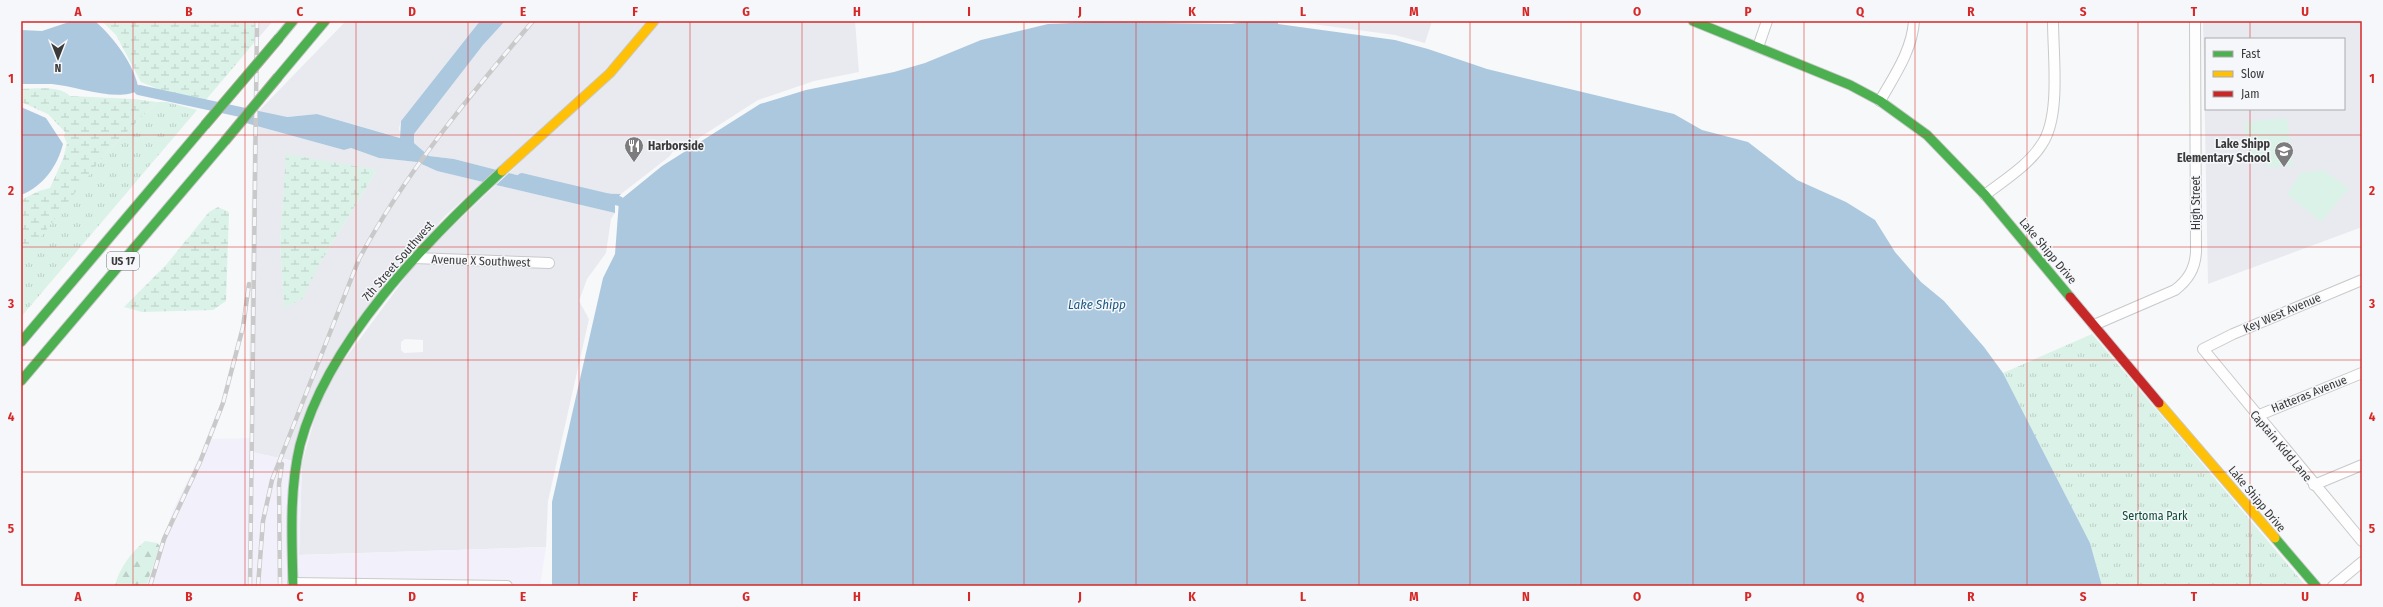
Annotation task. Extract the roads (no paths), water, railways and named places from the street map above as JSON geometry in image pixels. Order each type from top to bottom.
[{"type":"main road","name":"US 17","points":[[21,342],[293,21]]},
{"type":"main road","name":"US 17","points":[[21,381],[325,21]]},
{"type":"main road","name":"7th Street Southwest","points":[[293,584],[294,480],[300,445],[310,415],[341,355],[369,313],[414,258],[473,197],[596,87],[625,58],[654,21]]},
{"type":"main road","name":"Lake Shipp Drive","points":[[1693,21],[1850,85],[1880,101],[1932,140],[1985,195],[2316,586]]},
{"type":"street","points":[[1758,47],[1767,21]]},
{"type":"street","points":[[1880,101],[1905,56],[1914,21]]},
{"type":"street","points":[[1985,195],[2031,158],[2042,144],[2049,129],[2054,107],[2053,21]]},
{"type":"street","name":"High Street","points":[[2094,325],[2175,290],[2185,282],[2194,267],[2196,252],[2194,21]]},
{"type":"street","name":"Avenue X Southwest","points":[[414,258],[548,263]]},
{"type":"street","name":"Key West Avenue","points":[[2203,349],[2233,334],[2362,280]]},
{"type":"street","name":"Captain Kidd Lane","points":[[2203,349],[2314,485],[2362,541]]},
{"type":"street","name":"Hatteras Avenue","points":[[2257,416],[2362,373]]},
{"type":"street","points":[[2314,485],[2362,465]]},
{"type":"street","points":[[2333,586],[2362,562]]},
{"type":"street","points":[[293,584],[507,586]]},
{"type":"water","points":[[72,21],[95,21],[110,36],[123,52],[128,61],[139,90],[130,94],[120,95],[97,93],[62,85],[21,84],[21,30],[42,31]]},
{"type":"water","points":[[480,21],[505,21],[483,45],[414,134],[414,143],[429,156],[454,159],[497,170],[483,182],[437,171],[417,162],[379,158],[351,148],[344,150],[246,123],[252,116],[268,119],[317,114],[400,138],[401,121]]},
{"type":"water","name":"Lake Shipp","points":[[1247,21],[1278,21],[1278,24],[1395,40],[1428,49],[1487,69],[1674,114],[1702,130],[1748,142],[1797,180],[1846,202],[1875,220],[1895,252],[1921,282],[1944,301],[1984,347],[2003,373],[2090,543],[2102,586],[552,586],[552,502],[603,278],[615,254],[619,201],[662,166],[760,104],[806,90],[894,72],[925,63],[981,40],[1048,24],[1094,22],[1231,24]]},
{"type":"water","points":[[21,107],[46,118],[63,144],[57,160],[48,175],[36,186],[21,195]]},
{"type":"water","points":[[509,173],[529,178],[539,184],[585,193],[621,194],[615,200],[615,213],[496,185]]},
{"type":"waterway","points":[[139,90],[286,122]]},
{"type":"waterway","points":[[522,178],[619,201]]},
{"type":"railway","points":[[250,586],[257,21]]},
{"type":"railway","points":[[258,586],[263,521],[272,480],[359,259],[377,227],[418,165],[462,106],[533,21]]},
{"type":"railway","points":[[150,586],[164,539],[200,462],[223,403],[243,327],[249,284]]},
{"type":"railway","points":[[280,586],[279,484],[282,464]]},
{"type":"place","name":"Harborside","points":[[634,163]]},
{"type":"place","name":"Lake Shipp Elementary School","points":[[2284,168]]},
{"type":"park label","name":"Sertoma Park","points":[[2155,516]]}]
